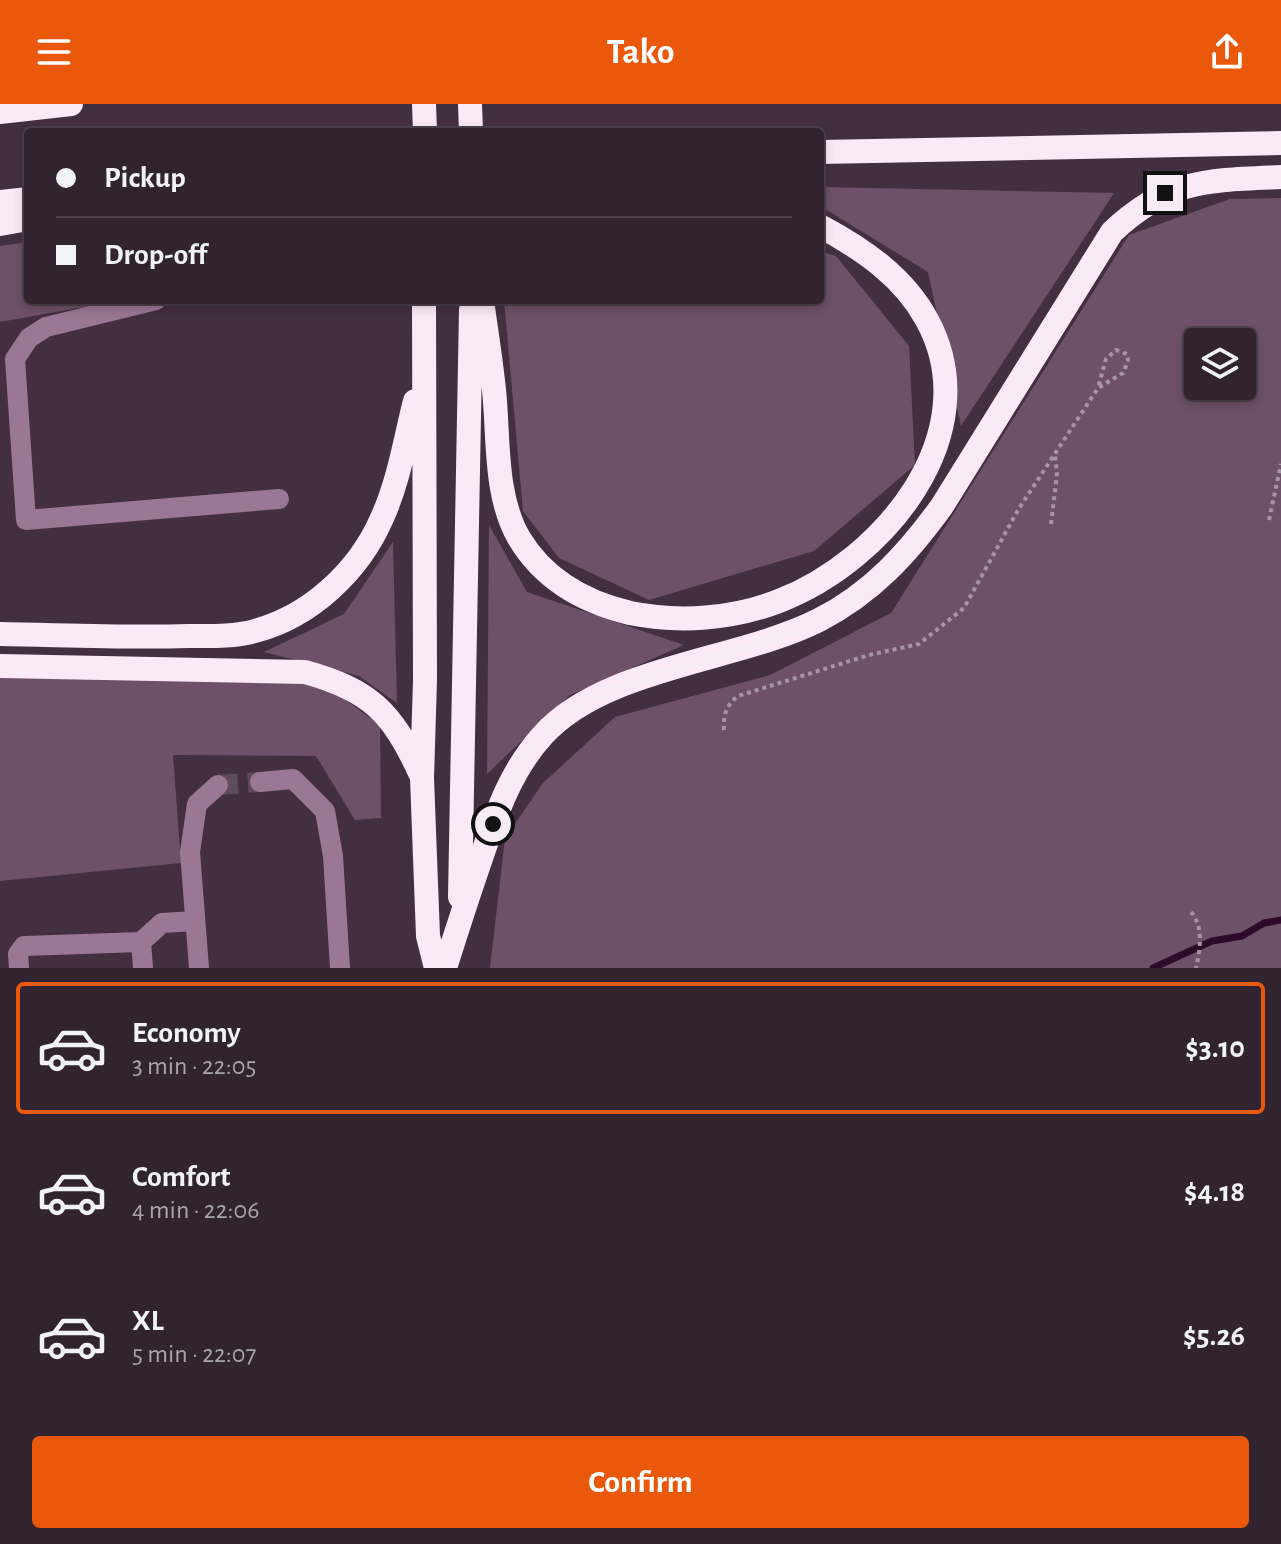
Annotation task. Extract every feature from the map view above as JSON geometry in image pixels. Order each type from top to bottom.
[{"type":"highway","points":[[0,112],[71,104]]},
{"type":"highway","points":[[424,104],[425,128]]},
{"type":"highway","points":[[470,104],[471,128]]},
{"type":"highway","points":[[824,152],[1281,143]]},
{"type":"highway","points":[[445,968],[501,799],[521,763],[544,734],[569,712],[594,697],[800,629],[863,594],[912,548],[942,506],[1112,232],[1135,210],[1165,193],[1190,185],[1281,177]]},
{"type":"highway","points":[[0,202],[24,199]]},
{"type":"highway","points":[[0,224],[24,220]]},
{"type":"highway","points":[[483,304],[503,489],[514,527],[532,558],[567,589],[605,607],[643,615],[687,619],[736,614],[778,602],[818,583],[870,544],[910,496],[928,464],[943,419],[944,371],[936,340],[920,309],[901,284],[876,260],[824,228]]},
{"type":"highway","points":[[424,304],[425,680],[422,778],[428,936],[436,968]]},
{"type":"highway","points":[[459,923],[471,304]]},
{"type":"highway","points":[[0,634],[236,635],[256,631],[291,617],[344,576],[373,537],[401,462],[424,368]]},
{"type":"highway","points":[[0,666],[305,672],[350,687],[379,707],[408,746],[422,778]]},
{"type":"lane","points":[[140,304],[46,327],[29,338],[15,359],[26,520],[279,499]]},
{"type":"lane","points":[[260,782],[293,779],[325,811],[333,856],[340,968]]},
{"type":"lane","points":[[199,968],[190,852],[197,804],[218,785]]},
{"type":"lane","points":[[19,968],[18,954],[24,946],[141,942],[162,923],[195,921]]},
{"type":"lane","points":[[141,942],[143,968]]},
{"type":"path","points":[[724,730],[727,707],[738,696],[869,655],[919,644],[951,619],[972,597],[981,574],[1018,510],[1098,388],[1106,359],[1116,350],[1123,350],[1128,361],[1123,373],[1098,388]]},
{"type":"path","points":[[1051,524],[1057,474],[1055,456]]},
{"type":"path","points":[[1269,520],[1281,464]]},
{"type":"path","points":[[1191,912],[1199,924],[1196,968]]},
{"type":"shaded area","points":[[824,187],[1114,193],[961,426],[928,272],[824,208]]},
{"type":"shaded area","points":[[1281,198],[1281,968],[490,968],[505,838],[543,783],[615,717],[770,675],[891,613],[1129,235],[1230,199]]},
{"type":"shaded area","points":[[24,243],[24,304],[100,304],[0,322],[0,246]]},
{"type":"shaded area","points":[[824,252],[836,256],[909,346],[915,465],[814,551],[649,600],[559,558],[523,511],[504,304],[824,304]]},
{"type":"shaded area","points":[[489,525],[527,592],[684,645],[570,695],[487,774]]},
{"type":"shaded area","points":[[393,542],[397,703],[359,676],[264,652],[344,614]]},
{"type":"shaded area","points":[[0,663],[321,682],[380,725],[381,818],[355,820],[316,756],[173,755],[181,863],[0,881]]},
{"type":"waterway","points":[[1153,968],[1212,941],[1242,936],[1264,923],[1281,920]]},
{"type":"tunnel","points":[[218,785],[260,782]]},
{"type":"route","points":[[493,824],[501,799],[521,763],[544,734],[569,712],[611,689],[800,629],[863,594],[884,576],[912,548],[942,506],[1104,241],[1135,210],[1165,193]]}]
